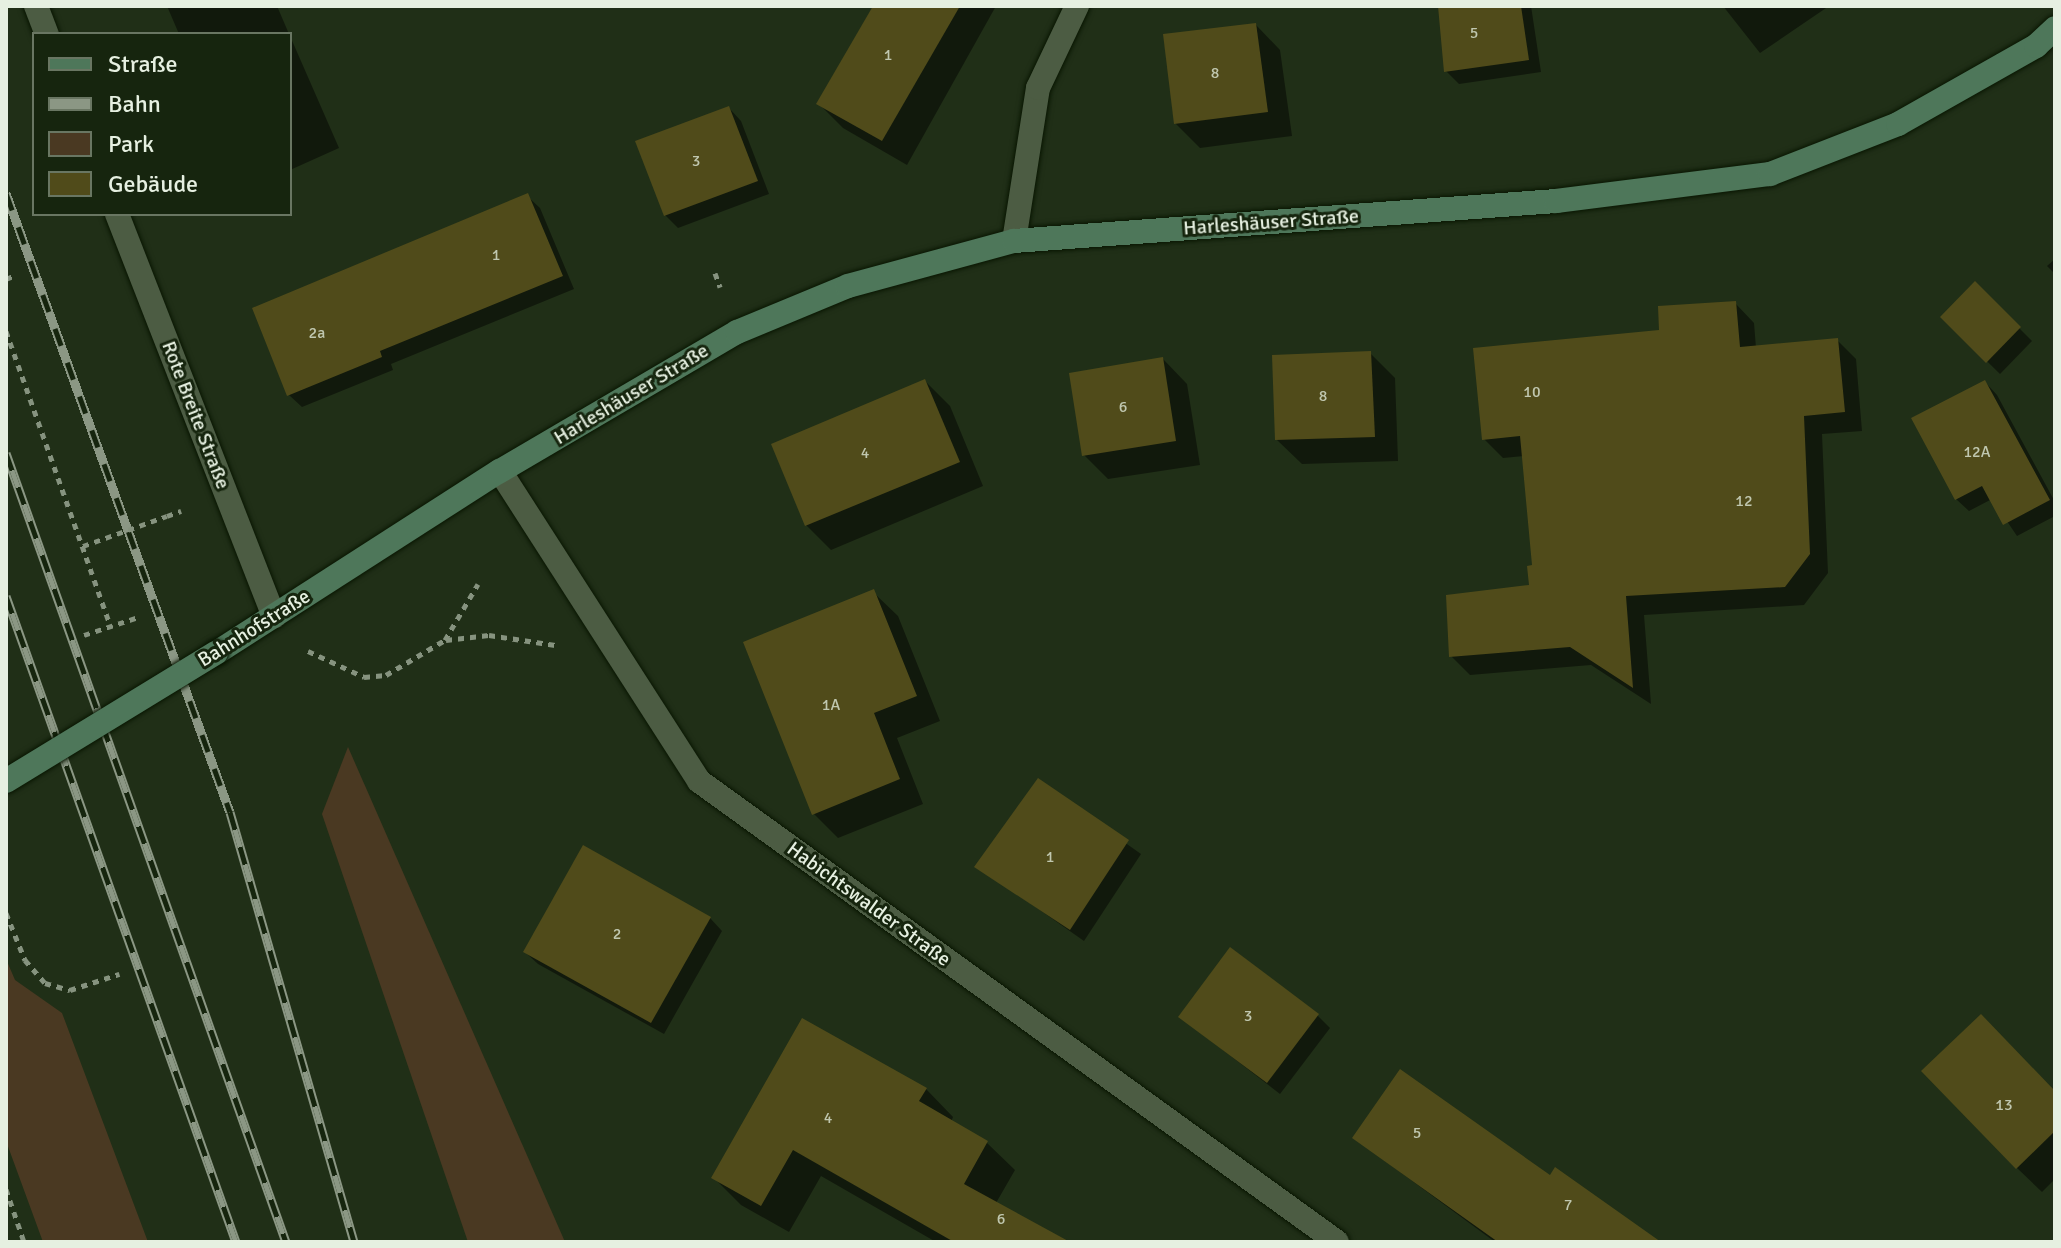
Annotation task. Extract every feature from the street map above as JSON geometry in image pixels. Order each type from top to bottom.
[{"type":"main road","name":"Harleshäuser Straße","points":[[500,471],[737,332],[848,286],[1014,241],[1556,201],[1770,174],[1898,124],[2036,46],[2055,28]]},
{"type":"main road","name":"Bahnhofstraße","points":[[6,781],[216,653],[500,471]]},
{"type":"street","points":[[36,6],[46,32]]},
{"type":"street","points":[[1014,241],[1038,88],[1077,6]]},
{"type":"street","name":"Rote Breite Straße","points":[[118,216],[274,616]]},
{"type":"street","name":"Habichtswalder Straße","points":[[500,471],[699,781],[1337,1242]]},
{"type":"path","points":[[6,279],[16,275]]},
{"type":"path","points":[[6,331],[111,627]]},
{"type":"path","points":[[83,546],[167,516]]},
{"type":"path","points":[[445,640],[478,584]]},
{"type":"path","points":[[84,635],[138,617]]},
{"type":"path","points":[[308,650],[364,677],[386,675],[445,640],[489,635],[618,655]]},
{"type":"path","points":[[6,913],[25,960],[45,983],[70,990],[119,974]]},
{"type":"path","points":[[6,1189],[24,1242]]},
{"type":"green space","points":[[348,747],[565,1242],[468,1242],[322,814]]},
{"type":"green space","points":[[6,959],[15,980],[62,1013],[148,1242],[43,1242],[6,1141]]},
{"type":"building","points":[[873,6],[960,6],[882,141],[816,104]]},
{"type":"building","points":[[1438,6],[1521,6],[1529,60],[1444,72]]},
{"type":"building","points":[[1256,23],[1268,112],[1174,124],[1163,34]]},
{"type":"building","points":[[729,106],[758,181],[664,216],[635,141]]},
{"type":"building","points":[[528,193],[563,276],[380,351],[382,357],[287,396],[252,308]]},
{"type":"building","points":[[1975,281],[2021,327],[1986,363],[1940,317]]},
{"type":"building","points":[[1736,301],[1740,347],[1838,338],[1845,412],[1804,416],[1810,554],[1785,587],[1626,596],[1633,688],[1570,647],[1449,657],[1446,595],[1529,585],[1527,566],[1532,565],[1520,436],[1482,440],[1473,348],[1659,330],[1658,306]]},
{"type":"building","points":[[1371,351],[1375,437],[1275,440],[1272,355]]},
{"type":"building","points":[[1163,357],[1176,441],[1082,456],[1069,373]]},
{"type":"building","points":[[925,379],[960,462],[805,526],[771,444]]},
{"type":"building","points":[[1985,380],[2050,500],[2003,525],[1982,486],[1955,500],[1911,418]]},
{"type":"building","points":[[874,589],[917,696],[874,713],[900,779],[812,815],[743,642]]},
{"type":"building","points":[[1038,778],[1129,840],[1070,930],[974,867]]},
{"type":"building","points":[[583,845],[711,917],[651,1023],[523,952]]},
{"type":"building","points":[[1230,947],[1319,1014],[1267,1083],[1178,1017]]},
{"type":"building","points":[[1981,1014],[2055,1091],[2055,1131],[2016,1169],[1921,1071]]},
{"type":"building","points":[[802,1018],[927,1088],[919,1101],[988,1141],[964,1184],[1070,1242],[954,1242],[793,1150],[761,1206],[711,1178]]},
{"type":"building","points":[[1400,1069],[1550,1175],[1555,1167],[1661,1242],[1498,1242],[1352,1138]]},
{"type":"railway","points":[[6,193],[230,812],[354,1242]]},
{"type":"railway","points":[[6,453],[286,1242]]},
{"type":"railway","points":[[6,596],[236,1242]]}]
